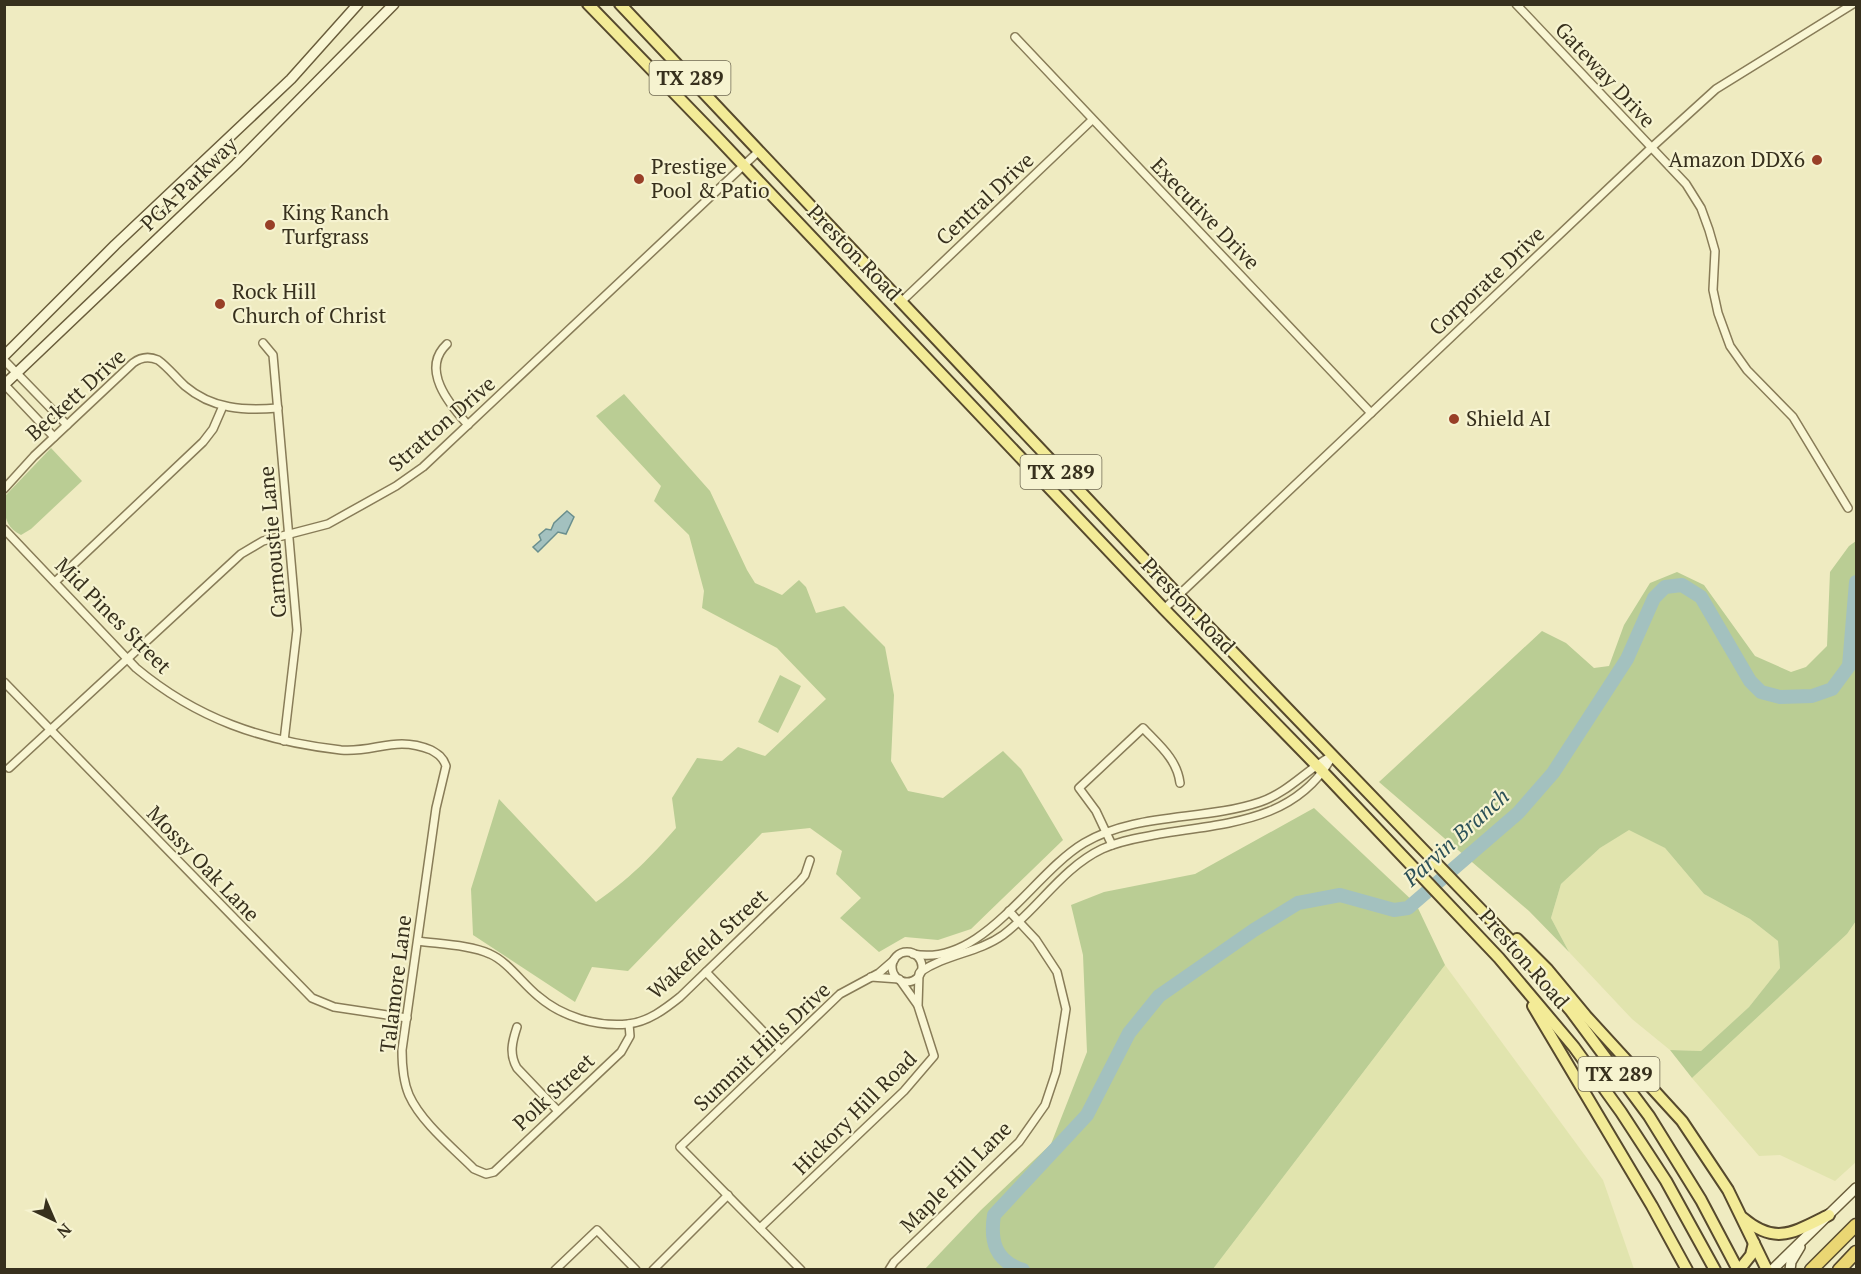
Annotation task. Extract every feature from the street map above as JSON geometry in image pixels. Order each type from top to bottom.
[{"type":"highway","points":[[1811,1269],[1857,1225]]},
{"type":"highway","points":[[1839,1269],[1857,1252]]},
{"type":"main road","name":"PGA Parkway","points":[[4,358],[116,245],[291,79],[358,4]]},
{"type":"main road","name":"PGA Parkway","points":[[5,385],[236,164],[394,4]]},
{"type":"main road","name":"Preston Road","points":[[588,4],[1482,939],[1552,1019],[1621,1112],[1666,1181],[1713,1265]]},
{"type":"main road","name":"Preston Road","points":[[620,4],[1178,595],[1488,917],[1571,1011],[1625,1082],[1679,1164],[1738,1269]]},
{"type":"main road","points":[[878,307],[894,308],[901,302]]},
{"type":"main road","points":[[982,417],[997,404]]},
{"type":"main road","points":[[1488,917],[1519,940],[1541,962],[1586,1016],[1670,1106],[1728,1190],[1767,1269]]},
{"type":"main road","points":[[1482,939],[1523,991],[1544,1023],[1687,1269]]},
{"type":"main road","points":[[1772,1269],[1857,1188]]},
{"type":"main road","points":[[1741,1216],[1758,1229],[1776,1235],[1796,1232],[1829,1215]]},
{"type":"main road","points":[[1790,1269],[1791,1262],[1805,1238]]},
{"type":"main road","points":[[1738,1269],[1751,1255],[1754,1243]]},
{"type":"main road","points":[[1677,1250],[1695,1269]]},
{"type":"street","name":"Gateway Drive","points":[[1516,4],[1686,184],[1701,208],[1715,251],[1713,290],[1718,313],[1730,346],[1747,370],[1793,417],[1848,508]]},
{"type":"street","name":"Corporate Drive","points":[[1164,609],[1716,89],[1853,4]]},
{"type":"street","name":"Executive Drive","points":[[1015,37],[1371,413]]},
{"type":"street","name":"Central Drive","points":[[901,302],[1092,120]]},
{"type":"street","name":"Stratton Drive","points":[[9,768],[241,554],[262,541],[328,524],[405,480],[423,467],[759,151]]},
{"type":"street","name":"Carnoustie Lane","points":[[263,343],[273,356],[297,637],[284,741]]},
{"type":"street","points":[[447,344],[435,363],[437,375],[447,399],[468,425]]},
{"type":"street","name":"Beckett Drive","points":[[4,489],[54,437],[133,363],[148,357],[161,362],[184,385],[198,395],[223,406]]},
{"type":"street","points":[[4,358],[67,425]]},
{"type":"street","points":[[5,385],[54,437]]},
{"type":"street","points":[[55,582],[203,442],[213,429],[223,406],[250,410],[278,408]]},
{"type":"street","name":"Mid Pines Street","points":[[4,529],[128,660],[156,685],[204,714],[237,728],[284,741],[342,750],[396,743],[410,744],[439,755],[446,766]]},
{"type":"street","name":"Mossy Oak Lane","points":[[4,682],[312,998],[334,1007],[406,1018]]},
{"type":"street","points":[[1112,845],[1096,811],[1079,788],[1143,728],[1172,759],[1179,770],[1180,783]]},
{"type":"street","points":[[900,979],[893,971],[894,960],[903,952],[931,956],[959,948],[985,933],[1062,859],[1090,840],[1124,827],[1261,801],[1297,782],[1315,765],[1333,755]]},
{"type":"street","points":[[872,977],[910,981],[938,961],[994,940],[1018,921],[1077,865],[1095,852],[1122,841],[1261,816],[1288,804],[1324,773],[1333,755]]},
{"type":"street","name":"Talamore Lane","points":[[446,766],[436,808],[406,1018],[402,1066],[409,1095],[425,1119],[474,1168],[486,1174]]},
{"type":"street","name":"Wakefield Street","points":[[418,941],[492,954],[538,997],[557,1010],[586,1021],[629,1024],[647,1019],[666,1009],[800,881],[805,875],[810,860]]},
{"type":"street","name":"Maple Hill Lane","points":[[888,1269],[1019,1142],[1045,1105],[1056,1072],[1066,1009],[1057,972],[1036,940],[1009,911]]},
{"type":"street","points":[[914,954],[920,961],[920,973]]},
{"type":"street","name":"Summit Hills Drive","points":[[728,1195],[680,1147],[840,994],[872,977],[894,960]]},
{"type":"street","points":[[706,972],[781,1050]]},
{"type":"street","name":"Hickory Hill Road","points":[[918,1006],[920,973]]},
{"type":"street","name":"Hickory Hill Road","points":[[760,1228],[904,1091],[934,1056],[918,1006],[900,979]]},
{"type":"street","name":"Polk Street","points":[[486,1174],[494,1172],[621,1052],[630,1036],[629,1024]]},
{"type":"street","points":[[517,1027],[512,1042],[513,1061],[558,1111]]},
{"type":"street","points":[[653,1269],[728,1195],[801,1269]]},
{"type":"street","points":[[555,1269],[597,1230],[636,1269]]},
{"type":"green space","points":[[624,394],[710,491],[755,583],[782,595],[799,580],[806,587],[816,613],[844,606],[885,647],[894,695],[891,761],[908,791],[943,798],[1003,751],[1021,769],[1063,840],[971,929],[938,940],[905,937],[879,952],[840,918],[861,898],[836,874],[842,851],[810,828],[762,833],[628,971],[592,967],[575,1002],[473,935],[471,889],[499,799],[596,902],[639,868],[676,828],[672,798],[697,758],[722,761],[738,747],[765,756],[826,699],[777,648],[702,608],[704,591],[689,535],[654,501],[661,486],[596,416]]},
{"type":"green space","points":[[51,448],[82,481],[31,529],[21,535],[8,524],[5,496]]},
{"type":"green space","points":[[1856,541],[1856,921],[1847,934],[1692,1078],[1670,1050],[1701,1051],[1749,1007],[1780,968],[1778,941],[1750,919],[1704,894],[1665,848],[1629,830],[1600,848],[1561,884],[1551,918],[1569,952],[1529,911],[1379,782],[1542,631],[1566,643],[1594,668],[1609,666],[1624,625],[1650,583],[1677,572],[1704,585],[1755,656],[1791,672],[1806,667],[1827,646],[1830,572],[1849,546]]},
{"type":"green space","points":[[780,675],[801,686],[778,733],[758,722]]},
{"type":"green space","points":[[1314,808],[1416,904],[1445,965],[1213,1269],[925,1269],[981,1210],[1051,1144],[1087,1052],[1083,955],[1071,905],[1104,892],[1195,874]]},
{"type":"green space","points":[[1629,829],[1665,848],[1704,894],[1750,919],[1778,941],[1780,968],[1749,1007],[1701,1051],[1670,1050],[1632,1019],[1569,952],[1551,918],[1561,884],[1600,848]]},
{"type":"green space","points":[[1856,921],[1856,1162],[1835,1181],[1780,1155],[1759,1156],[1692,1078],[1847,934]]},
{"type":"green space","points":[[1445,965],[1603,1180],[1634,1269],[1213,1269]]},
{"type":"water","points":[[567,511],[574,517],[566,534],[558,532],[538,552],[533,547],[541,540],[539,535],[546,529],[551,530],[554,523]]},
{"type":"waterway","name":"Parvin Branch","points":[[1023,1270],[1006,1261],[996,1249],[993,1233],[994,1215],[1087,1115],[1129,1033],[1159,996],[1254,930],[1298,903],[1340,895],[1394,910],[1408,908],[1518,813],[1553,773],[1627,659],[1654,598],[1665,587],[1682,585],[1701,597],[1750,681],[1761,692],[1780,697],[1812,696],[1832,689],[1849,666],[1856,582]]},
{"type":"place","name":"Amazon DDX6","points":[[1817,160]]},
{"type":"place","name":"Prestige Pool & Patio","points":[[639,179]]},
{"type":"place","name":"King Ranch Turfgrass","points":[[270,225]]},
{"type":"place","name":"Rock Hill Church of Christ","points":[[220,304]]},
{"type":"place","name":"Shield AI","points":[[1454,419]]}]
